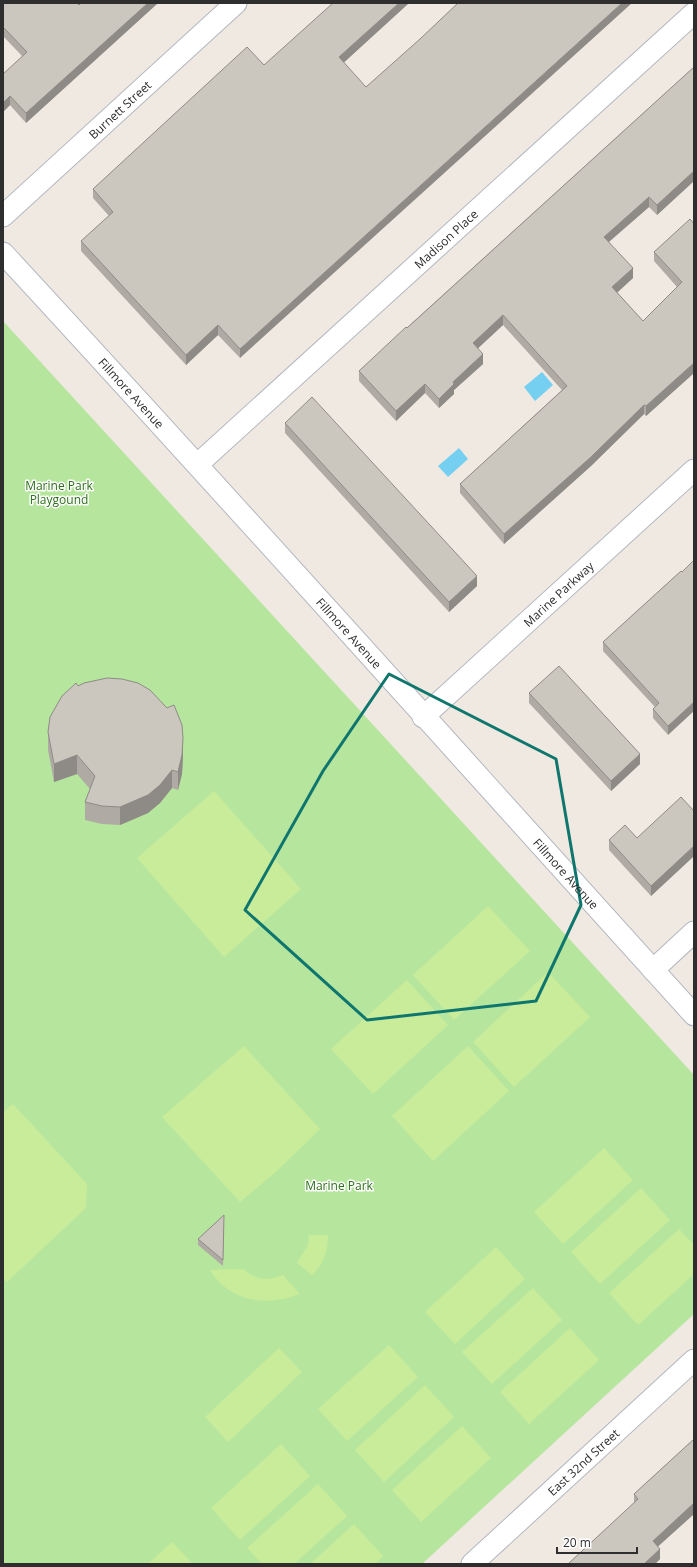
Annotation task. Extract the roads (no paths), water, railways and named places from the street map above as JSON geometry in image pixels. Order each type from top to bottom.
[{"type":"street","name":"Burnett Street","points":[[3,216],[236,3]]},
{"type":"street","name":"Madison Place","points":[[198,464],[694,13]]},
{"type":"street","name":"Fillmore Avenue","points":[[3,253],[198,464],[423,716],[694,1015]]},
{"type":"street","name":"Marine Parkway","points":[[423,716],[694,470]]},
{"type":"street","points":[[653,970],[694,932]]},
{"type":"street","name":"East 32nd Street","points":[[472,1564],[694,1360]]},
{"type":"water","points":[[542,372],[553,385],[535,401],[524,387]]},
{"type":"water","points":[[459,448],[468,459],[448,477],[438,466]]},
{"type":"park label","name":"Marine Park Playgound","points":[[59,492]]},
{"type":"park label","name":"Marine Park","points":[[339,1185]]}]
